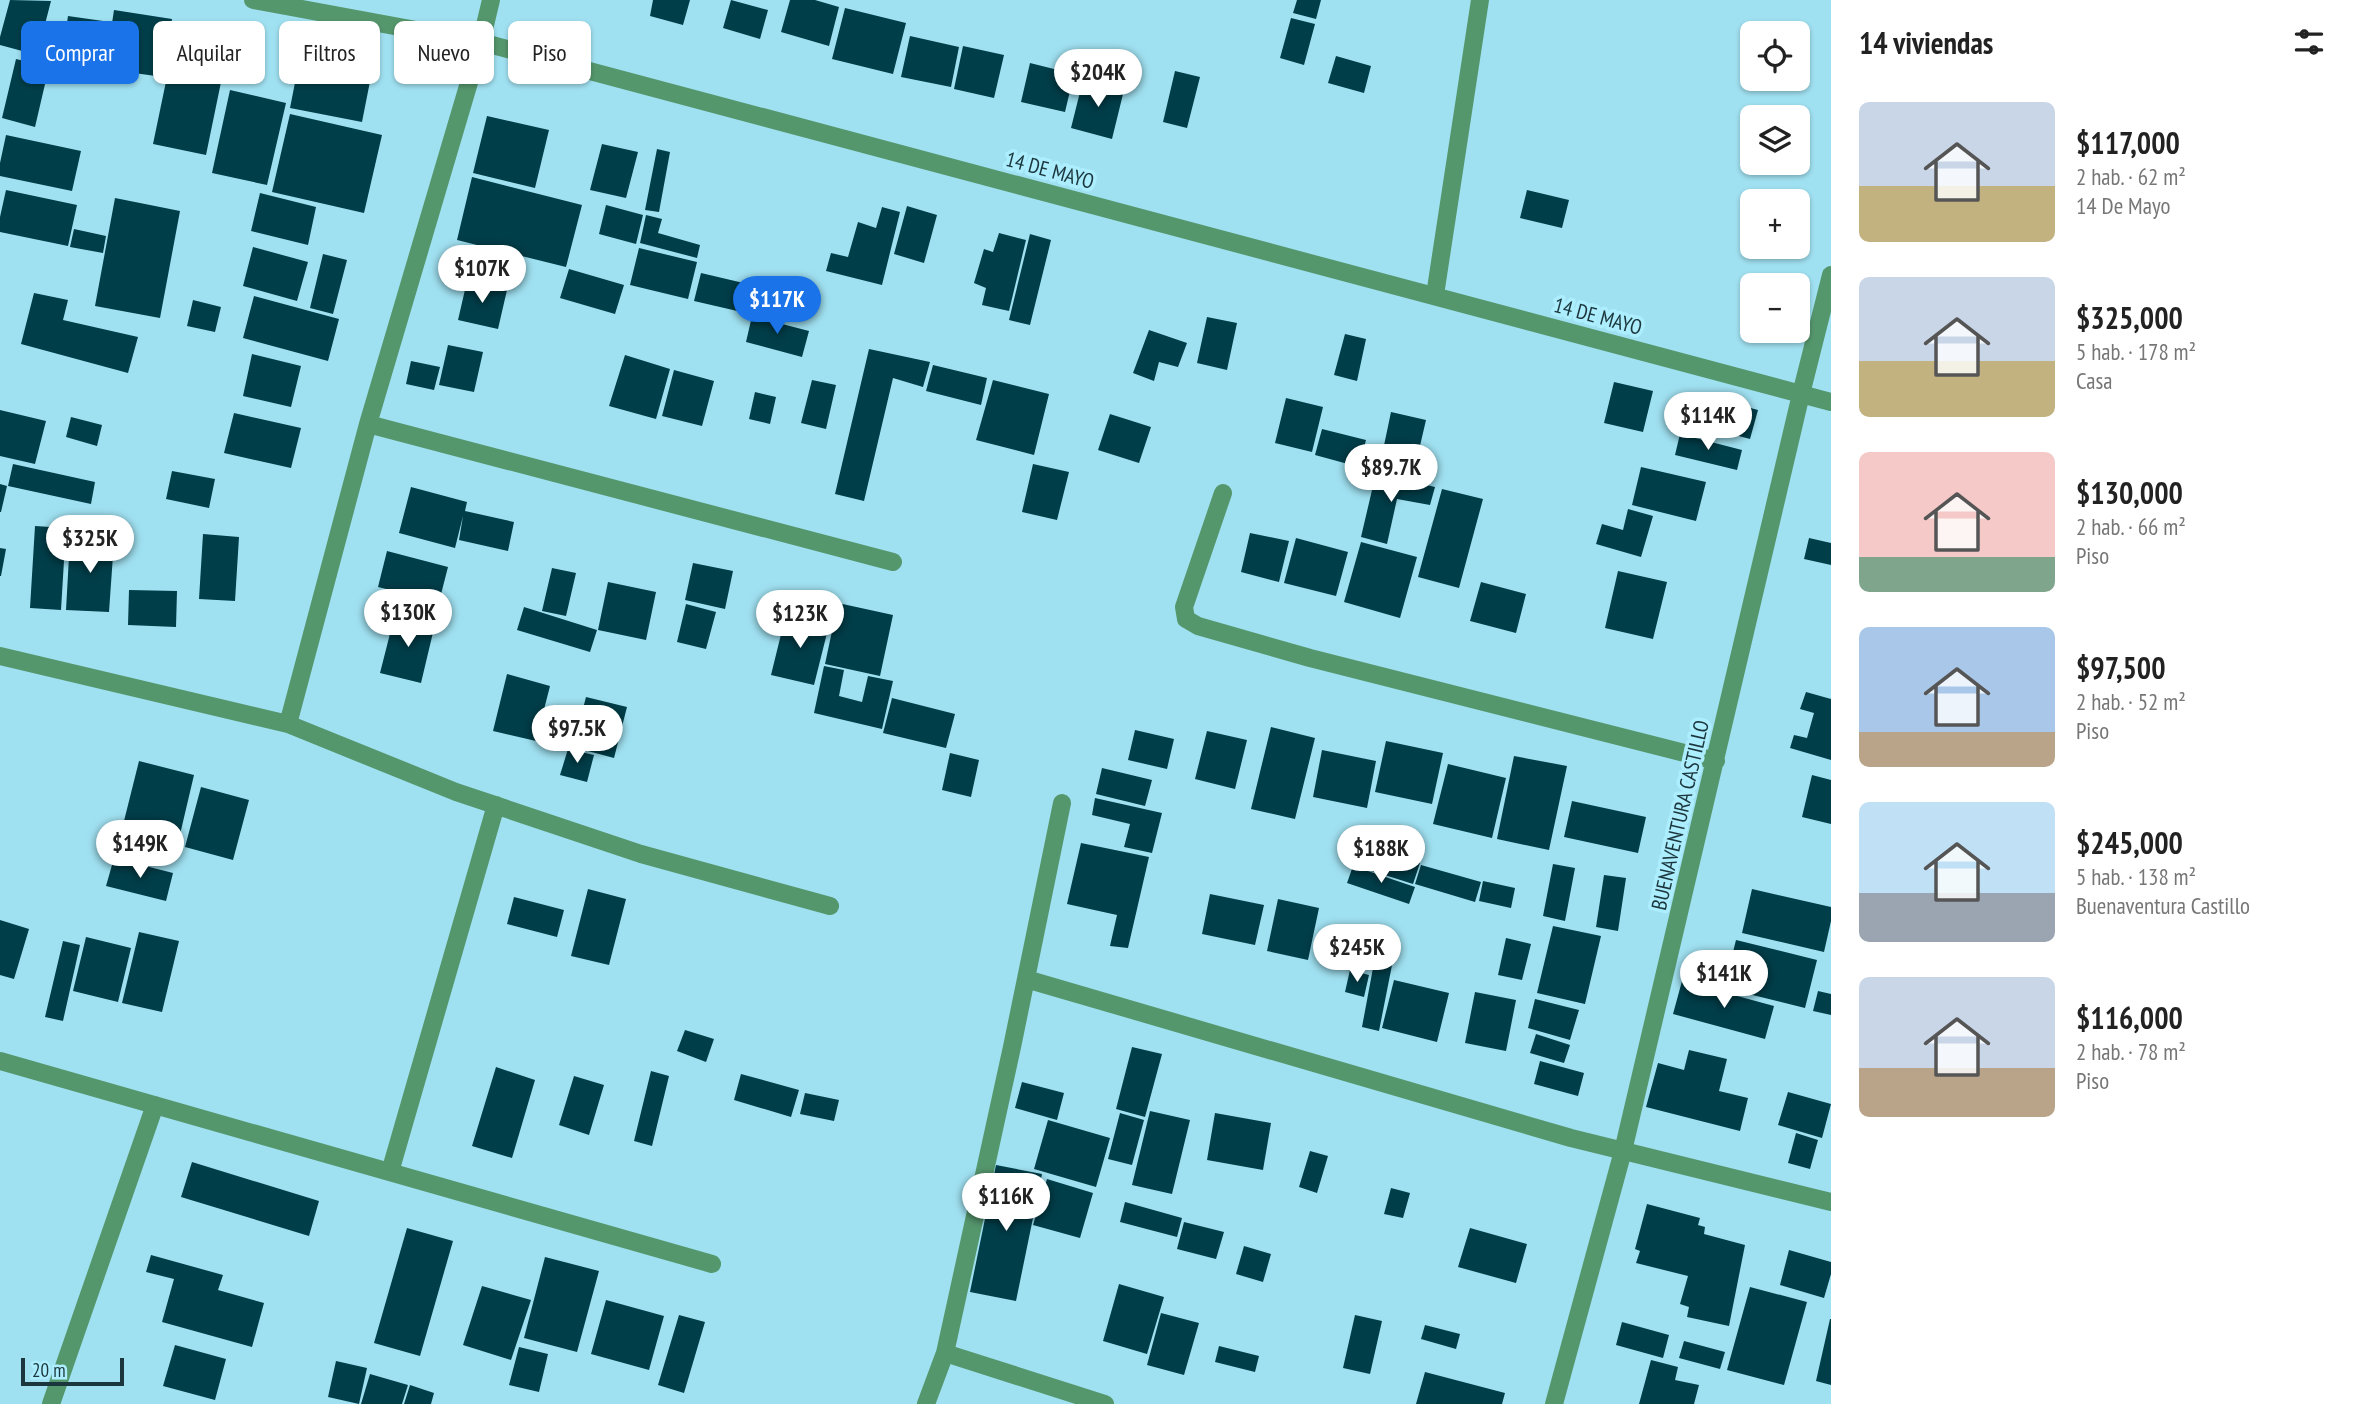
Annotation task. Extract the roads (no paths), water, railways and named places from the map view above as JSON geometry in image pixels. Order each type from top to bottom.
[{"type":"street","name":"14 DE MAYO","points":[[253,0],[394,26]]},
{"type":"street","points":[[486,21],[491,0]]},
{"type":"street","points":[[1435,295],[1480,0]]},
{"type":"street","name":"14 DE MAYO","points":[[494,45],[1831,402]]},
{"type":"street","points":[[288,724],[368,424],[469,84]]},
{"type":"street","name":"BUENAVENTURA CASTILLO","points":[[1554,1404],[1623,1151],[1831,275]]},
{"type":"street","points":[[368,424],[892,562]]},
{"type":"street","points":[[1223,493],[1184,607],[1186,619],[1198,626],[1310,658],[1716,761]]},
{"type":"street","points":[[0,656],[288,724],[456,792],[641,854],[830,906]]},
{"type":"street","points":[[926,1404],[945,1353],[1062,803]]},
{"type":"street","points":[[390,1172],[496,805]]},
{"type":"street","points":[[1026,979],[1571,1138],[1831,1202]]},
{"type":"street","points":[[0,1061],[712,1264]]},
{"type":"street","points":[[51,1404],[155,1105]]},
{"type":"street","points":[[945,1353],[1105,1404]]}]
